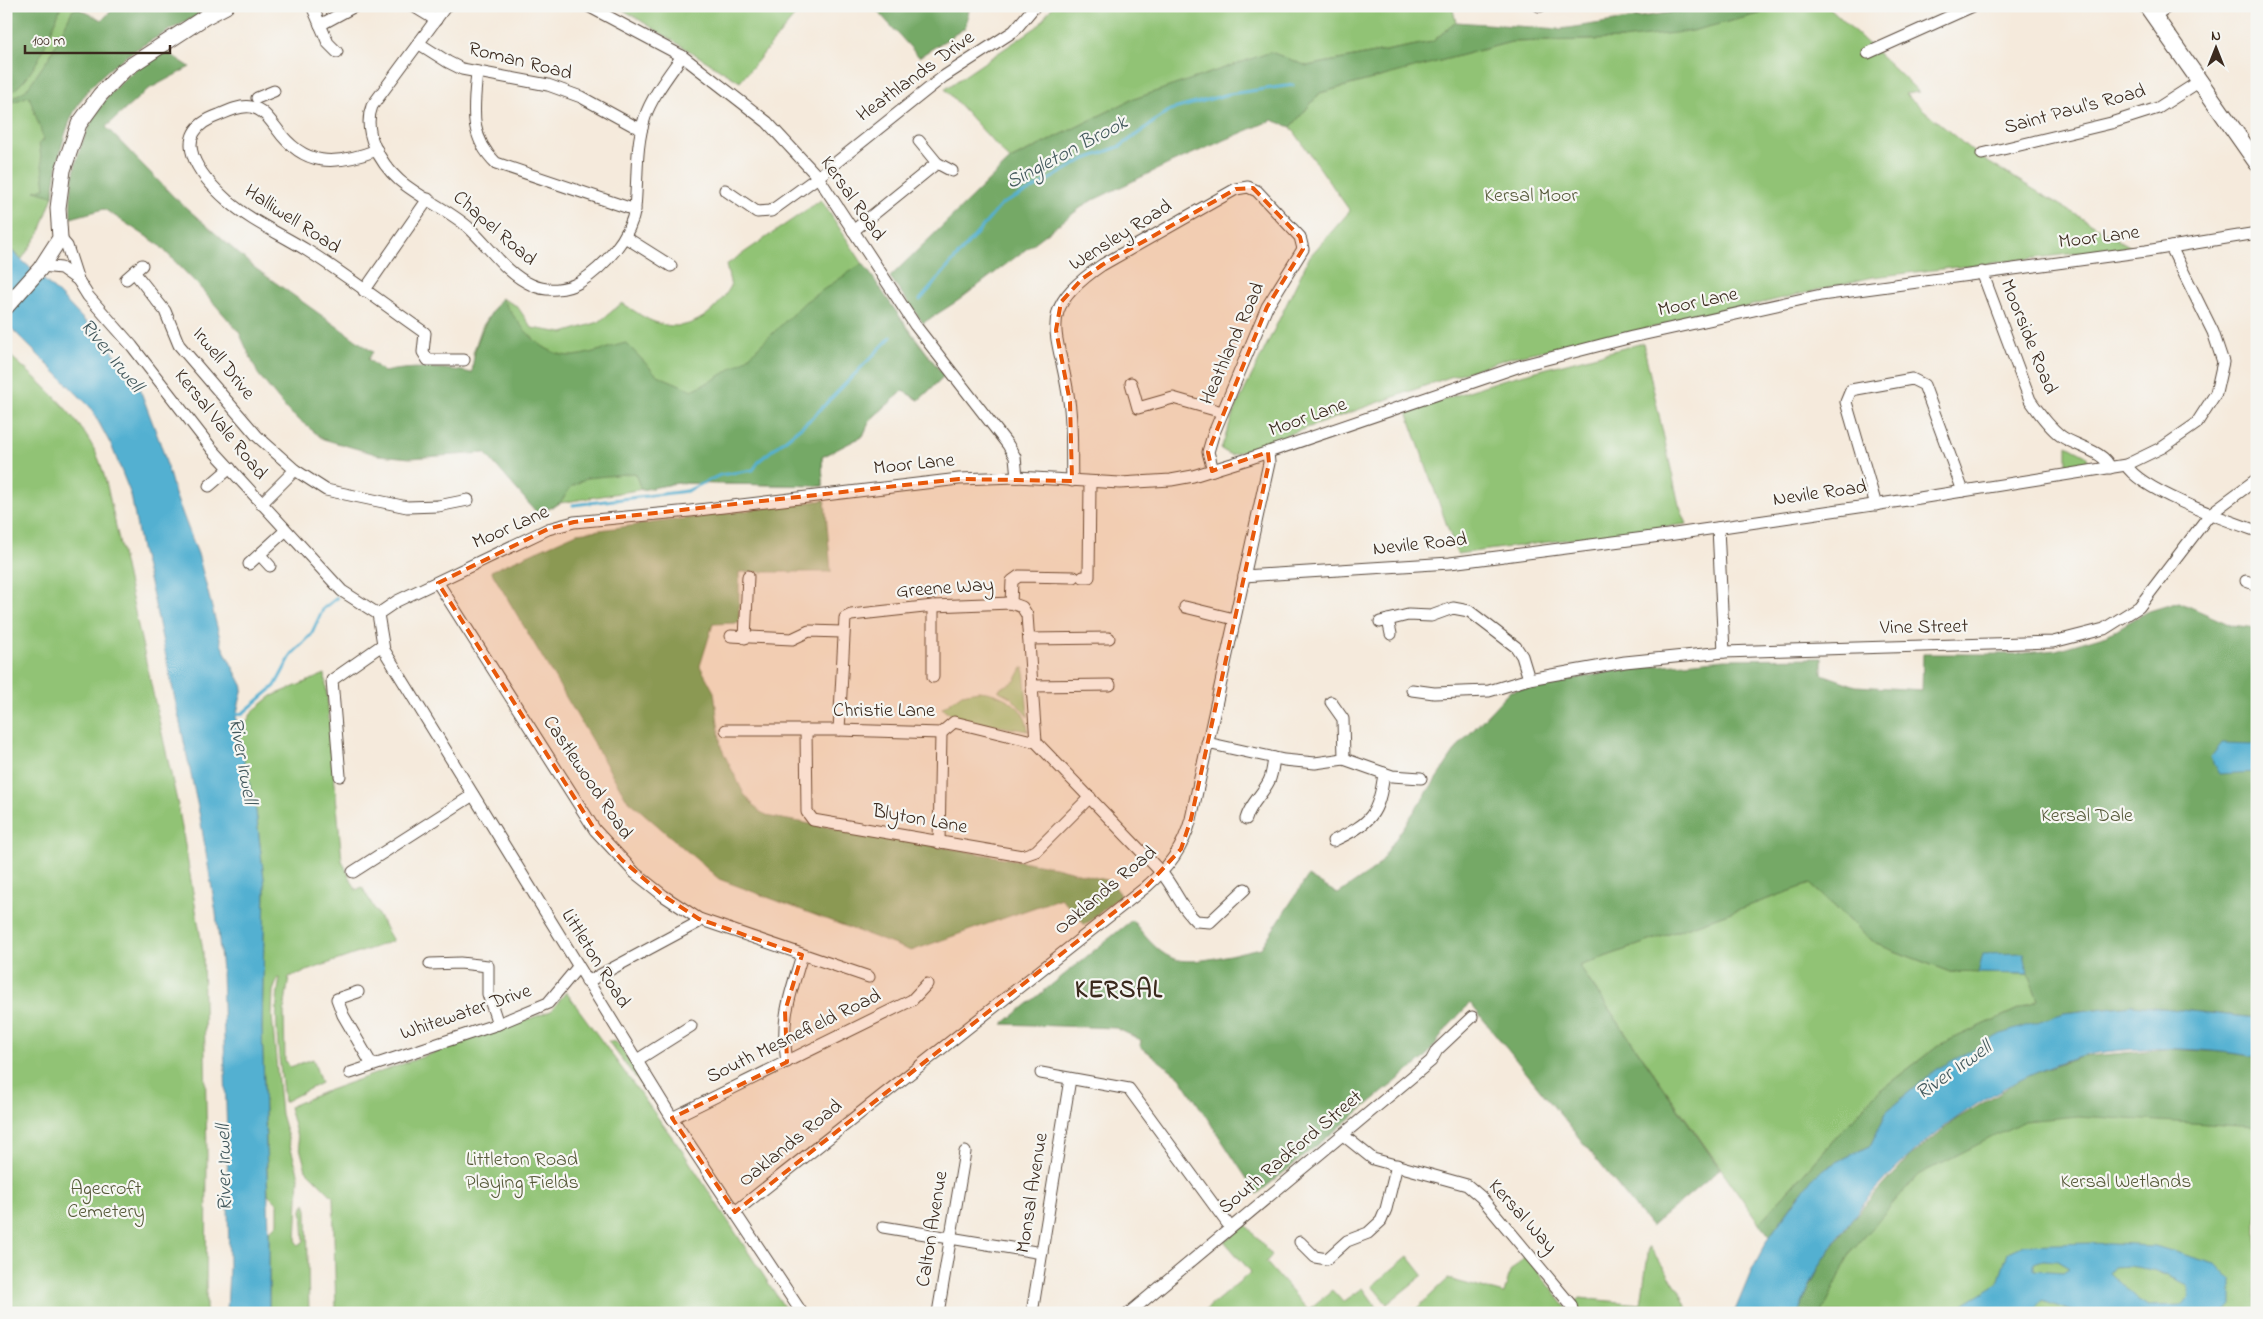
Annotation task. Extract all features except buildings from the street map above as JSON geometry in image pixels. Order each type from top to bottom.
[{"type":"highway","points":[[2151,11],[2257,163]]},
{"type":"main road","points":[[6,307],[42,266],[60,238],[58,208],[63,170],[79,124],[100,95],[124,70],[226,6]]},
{"type":"street","points":[[312,6],[328,43],[337,52]]},
{"type":"street","points":[[320,25],[355,6]]},
{"type":"street","points":[[413,6],[436,20]]},
{"type":"street","name":"Chapel Road","points":[[446,6],[372,106],[368,115],[368,126],[377,150],[399,180],[428,198],[466,226],[518,278],[534,286],[546,289],[562,288],[579,282],[604,261],[625,237],[635,210],[636,164],[642,128],[649,108],[682,56]]},
{"type":"street","name":"Kersal Road","points":[[588,6],[682,56],[767,122],[818,177],[915,325],[1008,445],[1015,457],[1017,477]]},
{"type":"street","name":"Heathlands Drive","points":[[725,190],[748,207],[764,212],[771,211],[818,177],[943,77],[1014,31],[1036,6]]},
{"type":"street","points":[[1868,53],[1973,6]]},
{"type":"street","points":[[2151,11],[2169,6]]},
{"type":"street","name":"Roman Road","points":[[418,43],[448,62],[477,72],[548,85],[581,97],[642,128]]},
{"type":"street","points":[[477,72],[475,129],[485,152],[496,163],[511,170],[635,210]]},
{"type":"street","name":"Saint Paul's Road","points":[[1982,154],[2111,123],[2158,108],[2200,81]]},
{"type":"street","points":[[256,98],[274,91]]},
{"type":"street","name":"Halliwell Road","points":[[377,150],[343,160],[308,157],[292,148],[269,118],[252,107],[242,107],[210,118],[195,131],[191,144],[192,156],[199,170],[233,205],[264,228],[318,257],[426,333],[423,352],[428,360],[464,360]]},
{"type":"street","points":[[919,141],[936,163],[952,171]]},
{"type":"street","points":[[853,231],[936,163]]},
{"type":"street","name":"Wensley Road","points":[[1072,481],[1070,402],[1056,330],[1058,310],[1067,293],[1082,279],[1102,265],[1241,187],[1248,187],[1258,191],[1300,237]]},
{"type":"street","points":[[364,290],[428,198]]},
{"type":"street","name":"Moor Lane","points":[[378,614],[397,601],[548,529],[574,522],[690,511],[959,478],[1017,477],[1120,483],[1171,480],[1212,470],[1268,452],[1486,376],[1558,354],[1821,295],[2171,248],[2257,233]]},
{"type":"street","points":[[625,237],[670,266]]},
{"type":"street","name":"Heathland Road","points":[[1212,470],[1208,452],[1222,412],[1267,307],[1303,249],[1300,237]]},
{"type":"street","name":"Kersal Vale Road","points":[[60,238],[67,246],[78,280],[88,296],[132,346],[230,468],[285,531],[342,591],[378,614]]},
{"type":"street","name":"Nevile Road","points":[[1244,576],[1450,563],[1718,528],[1964,492],[2126,465],[2164,448],[2196,424],[2216,393],[2223,362],[2213,332],[2171,248]]},
{"type":"street","points":[[42,266],[61,268],[78,280]]},
{"type":"street","name":"Irwell Drive","points":[[134,272],[165,311],[179,345],[257,436],[294,470],[326,490],[407,506],[438,506],[468,500]]},
{"type":"street","name":"Moorside Road","points":[[1982,272],[2030,400],[2061,436],[2102,458],[2109,464],[2110,468]]},
{"type":"street","points":[[1876,505],[1846,402],[1851,390],[1912,379],[1924,385],[1964,492]]},
{"type":"street","points":[[1131,382],[1138,408],[1172,398],[1222,412]]},
{"type":"street","name":"Oaklands Road","points":[[734,1212],[1161,872],[1176,856],[1187,834],[1269,463],[1268,452]]},
{"type":"street","points":[[2126,465],[2138,479],[2210,514],[2257,531]]},
{"type":"street","points":[[209,486],[230,468]]},
{"type":"street","points":[[261,504],[294,470]]},
{"type":"street","name":"Vine Street","points":[[1419,694],[1489,691],[1529,679],[1625,662],[1724,652],[2025,644],[2053,642],[2104,629],[2139,608],[2210,514],[2257,479]]},
{"type":"street","points":[[1011,603],[1012,581],[1019,576],[1082,577],[1090,482]]},
{"type":"street","points":[[1718,528],[1724,652]]},
{"type":"street","points":[[248,564],[285,531]]},
{"type":"street","points":[[260,555],[270,566]]},
{"type":"street","points":[[745,638],[748,576]]},
{"type":"street","name":"Castlewood Road","points":[[438,583],[595,830],[642,879],[699,919],[870,978]]},
{"type":"street","name":"Greene Way","points":[[842,632],[843,621],[851,615],[933,606],[1011,603],[1019,605],[1025,611],[1029,639],[1036,742]]},
{"type":"street","points":[[932,677],[933,606]]},
{"type":"street","points":[[1185,607],[1234,619]]},
{"type":"street","points":[[1391,634],[1384,621],[1408,615],[1431,616],[1454,608],[1470,611],[1516,647],[1522,656],[1529,679]]},
{"type":"street","name":"Littleton Road","points":[[378,614],[382,646],[672,1118],[802,1313]]},
{"type":"street","points":[[731,636],[745,638],[792,638],[809,631],[842,632],[839,730]]},
{"type":"street","points":[[1029,639],[1109,638]]},
{"type":"street","points":[[340,776],[332,680],[382,646]]},
{"type":"street","points":[[1032,686],[1110,685]]},
{"type":"street","points":[[1331,702],[1343,719],[1344,758]]},
{"type":"street","name":"Christie Lane","points":[[726,730],[839,730],[941,733],[954,722],[1036,742]]},
{"type":"street","name":"Blyton Lane","points":[[806,730],[807,812],[814,820],[1022,856],[1036,851],[1090,797]]},
{"type":"street","points":[[939,843],[941,733]]},
{"type":"street","points":[[1036,742],[1161,872],[1171,884],[1180,904],[1196,921],[1210,922],[1245,889]]},
{"type":"street","points":[[1207,743],[1274,758],[1315,763],[1344,758],[1384,773],[1421,778]]},
{"type":"street","points":[[1246,819],[1249,807],[1270,780],[1274,758]]},
{"type":"street","points":[[1334,841],[1361,828],[1374,814],[1381,798],[1384,773]]},
{"type":"street","points":[[353,872],[473,795]]},
{"type":"street","points":[[1232,900],[1241,909]]},
{"type":"street","points":[[587,982],[697,923],[699,919]]},
{"type":"street","points":[[787,1062],[784,1034],[785,1011],[802,955]]},
{"type":"street","points":[[430,964],[460,963],[488,966],[488,994],[498,1024]]},
{"type":"street","name":"Whitewater Drive","points":[[350,1072],[498,1024],[548,1003],[578,967]]},
{"type":"street","name":"South Mesnefield Road","points":[[672,1118],[912,1000],[927,984]]},
{"type":"street","points":[[358,992],[337,999],[342,1015],[372,1065]]},
{"type":"street","name":"South Radford Street","points":[[1129,1313],[1431,1061],[1437,1050],[1472,1017]]},
{"type":"street","points":[[637,1060],[691,1026]]},
{"type":"street","points":[[1041,1073],[1129,1088],[1230,1228]]},
{"type":"street","name":"Monsal Avenue","points":[[1032,1313],[1070,1079]]},
{"type":"street","name":"Kersal Way","points":[[1343,1135],[1373,1158],[1467,1185],[1481,1197],[1537,1261],[1570,1305],[1573,1313]]},
{"type":"street","name":"Calton Avenue","points":[[938,1313],[965,1152]]},
{"type":"street","points":[[1300,1242],[1318,1263],[1327,1259],[1347,1241],[1368,1233],[1377,1226],[1386,1209],[1397,1165]]},
{"type":"street","points":[[883,1226],[1042,1253]]},
{"type":"highlighted area","points":[[1253,188],[1300,237],[1303,249],[1267,307],[1208,452],[1212,471],[1268,452],[1269,463],[1191,819],[1181,849],[1146,887],[735,1212],[672,1118],[787,1062],[785,1011],[802,955],[699,919],[664,896],[622,860],[595,830],[438,583],[548,529],[574,522],[959,479],[1072,481],[1070,402],[1056,330],[1061,302],[1082,279],[1102,265],[1236,189]]},
{"type":"green space","points":[[6,6],[81,6],[49,91],[53,196],[40,232],[22,259],[6,246]]},
{"type":"green space","points":[[6,6],[61,6],[47,43],[33,68],[16,89],[6,95]]},
{"type":"green space","points":[[116,6],[215,6],[160,35],[124,57],[93,84],[81,100],[65,134],[53,196],[35,191],[45,188],[39,143],[44,140],[29,96],[13,102],[9,100],[26,90],[50,56],[72,11],[77,8],[102,20]]},
{"type":"green space","points":[[617,6],[803,6],[740,82]]},
{"type":"green space","points":[[873,6],[970,6],[965,28],[919,57]]},
{"type":"green space","points":[[1053,6],[1452,6],[1456,22],[1432,42],[1307,66],[1271,53],[1131,100],[1010,160],[945,89],[1038,26]]},
{"type":"green space","points":[[1715,6],[1778,6],[1759,14],[1692,31],[1622,39],[1511,42],[1320,93],[1291,127],[1272,120],[1173,162],[1087,203],[959,300],[923,323],[890,277],[1010,160],[1131,100],[1271,52],[1307,66],[1432,42],[1456,22],[1561,29]]},
{"type":"green space","name":"Kersal Moor","points":[[1778,6],[1828,6],[1919,92],[1905,94],[1978,156],[2130,247],[1873,277],[1707,316],[1512,357],[1447,378],[1231,455],[1221,449],[1233,414],[1310,256],[1350,211],[1291,127],[1320,93],[1511,42],[1622,39],[1759,14]]},
{"type":"green space","points":[[164,50],[190,67],[147,90],[106,127],[174,197],[255,268],[373,352],[368,359],[384,372],[428,368],[451,369],[472,373],[475,351],[481,333],[501,298],[529,335],[547,349],[558,354],[574,356],[626,343],[657,375],[692,390],[744,361],[805,302],[863,263],[910,332],[944,376],[919,400],[903,391],[870,420],[863,436],[822,457],[823,486],[678,483],[641,490],[635,473],[587,478],[571,487],[560,503],[538,514],[485,453],[410,458],[379,455],[323,439],[288,411],[258,374],[239,332],[197,284],[158,244],[104,209],[71,218],[73,178],[77,158],[92,121],[115,88],[130,74]]},
{"type":"green space","points":[[821,200],[880,290],[944,376],[919,400],[903,391],[870,420],[863,436],[822,457],[823,486],[678,483],[560,503],[538,514],[473,353],[482,327],[501,298],[517,306],[532,328],[563,333],[599,322],[622,303],[652,321],[677,326],[688,324],[708,314],[731,286],[726,265]]},
{"type":"green space","points":[[1643,343],[1679,505],[1687,524],[1457,554],[1407,412],[1498,381]]},
{"type":"green space","name":"Agecroft Cemetery","points":[[6,352],[44,386],[68,411],[88,438],[96,453],[107,486],[179,810],[203,951],[207,1156],[206,1313],[6,1313]]},
{"type":"green space","points":[[2067,445],[2086,455],[2088,461],[2084,468],[2067,471]]},
{"type":"green space","points":[[825,500],[831,572],[739,572],[739,623],[713,624],[700,666],[714,692],[721,747],[744,794],[760,812],[771,817],[1055,867],[1113,882],[1120,896],[1085,925],[1061,898],[911,951],[719,879],[626,798],[491,571],[577,533]]},
{"type":"green space","name":"Kersal Dale","points":[[2179,602],[2231,625],[2257,628],[2257,1018],[2132,1005],[2064,1013],[1935,1070],[1887,1111],[1871,1145],[1827,1167],[1799,1195],[1770,1236],[1759,1223],[1874,1095],[1939,1045],[2038,1000],[2028,974],[1950,972],[1876,944],[1810,884],[1579,966],[1720,1169],[1651,1227],[1470,1003],[1448,1027],[1425,1058],[1257,1194],[1180,1077],[1140,1046],[1141,1040],[1116,1028],[1003,1024],[1132,920],[1160,951],[1172,958],[1181,960],[1204,960],[1261,948],[1308,876],[1338,894],[1376,868],[1459,745],[1510,691],[1625,669],[1725,659],[1822,658],[1822,674],[1856,686],[1922,690],[1923,654],[2015,654],[2056,650],[2107,635],[2146,612]]},
{"type":"green space","points":[[1022,668],[1024,668],[1028,717],[1012,698],[999,691],[999,689],[1015,681]]},
{"type":"green space","points":[[325,674],[342,861],[356,890],[362,887],[393,941],[289,977],[284,1010],[285,1061],[290,1067],[313,1059],[321,1083],[284,1102],[277,1024],[280,978],[278,978],[273,991],[272,1016],[281,1114],[299,1176],[296,1242],[299,1245],[304,1241],[302,1210],[305,1203],[307,1210],[309,1313],[269,1313],[269,1232],[278,1223],[278,1204],[268,1194],[262,1029],[265,887],[256,811],[238,736],[253,711],[272,696]]},
{"type":"green space","points":[[978,691],[995,694],[1011,702],[1023,714],[1028,731],[958,719],[942,708],[962,694]]},
{"type":"green space","points":[[1810,884],[1876,944],[1950,972],[2028,974],[2038,1000],[1939,1045],[1874,1095],[1759,1223],[1579,966]]},
{"type":"green space","name":"Littleton Road Playing Fields","points":[[566,992],[683,1152],[788,1313],[336,1313],[333,1197],[306,1170],[289,1107],[324,1092],[551,1011]]},
{"type":"green space","points":[[608,1041],[616,1042],[620,1046],[644,1084],[641,1085]]},
{"type":"green space","points":[[2166,1049],[2223,1052],[2257,1057],[2257,1127],[2078,1116],[2024,1121],[1918,1175],[1852,1250],[1822,1313],[1798,1313],[1821,1263],[1854,1217],[1911,1156],[1955,1120],[2027,1076],[2081,1057]]},
{"type":"green space","name":"Kersal Wetlands","points":[[2257,1057],[2257,1313],[1798,1313],[1933,1138]]},
{"type":"green space","points":[[1246,1225],[1272,1255],[1266,1262],[1308,1310],[1332,1290],[1343,1302],[1363,1288],[1381,1313],[1202,1313],[1251,1272],[1225,1242]]},
{"type":"green space","points":[[1649,1246],[1679,1290],[1689,1313],[1579,1313],[1576,1301],[1579,1298],[1641,1304]]},
{"type":"green space","points":[[1526,1255],[1570,1313],[1412,1313],[1448,1279],[1504,1294],[1510,1272]]},
{"type":"green space","points":[[1408,1256],[1423,1275],[1387,1304],[1372,1286]]},
{"type":"water","name":"River Irwell","points":[[6,246],[55,290],[107,344],[138,384],[162,448],[175,494],[198,554],[222,646],[243,687],[236,717],[238,736],[256,811],[265,887],[262,1029],[269,1232],[269,1313],[227,1313],[229,1267],[227,1138],[222,970],[216,913],[200,817],[152,591],[141,549],[131,495],[112,447],[91,408],[6,323]]},
{"type":"water","points":[[2222,743],[2257,744],[2257,772],[2219,774],[2210,758]]},
{"type":"water","points":[[2024,953],[2028,974],[1978,973],[1983,954]]},
{"type":"water","name":"River Irwell","points":[[2132,1005],[2257,1018],[2257,1057],[2216,1051],[2121,1050],[2080,1057],[2041,1071],[2003,1089],[1967,1111],[1933,1136],[1901,1164],[1872,1195],[1845,1228],[1822,1262],[1798,1313],[1734,1313],[1751,1272],[1770,1236],[1812,1178],[1827,1167],[1871,1145],[1887,1111],[1935,1070],[2001,1034],[2064,1013]]},
{"type":"water","points":[[2090,1243],[2155,1246],[2215,1264],[2231,1281],[2231,1305],[2224,1313],[2076,1313],[2043,1301],[2037,1308],[2038,1313],[1958,1313],[1965,1303],[1998,1283],[2008,1252],[2023,1245]],"holes":[[[2043,1260],[2057,1261],[2069,1268],[2063,1272],[2034,1270],[2034,1263]],[[2129,1266],[2153,1270],[2189,1285],[2190,1297],[2181,1305],[2148,1306],[2137,1299],[2109,1273],[2114,1267]]]},
{"type":"waterway","name":"Singleton Brook","points":[[920,300],[1002,204],[1083,160],[1121,146],[1170,110],[1229,94],[1293,85]]},
{"type":"waterway","name":"Singleton Brook","points":[[573,505],[687,491],[720,475],[753,470],[760,460],[812,418],[891,337]]},
{"type":"waterway","name":"Singleton Brook","points":[[233,715],[243,713],[275,686],[292,654],[311,635],[323,609],[337,598]]},
{"type":"district","name":"KERSAL","points":[[1119,991]]}]
